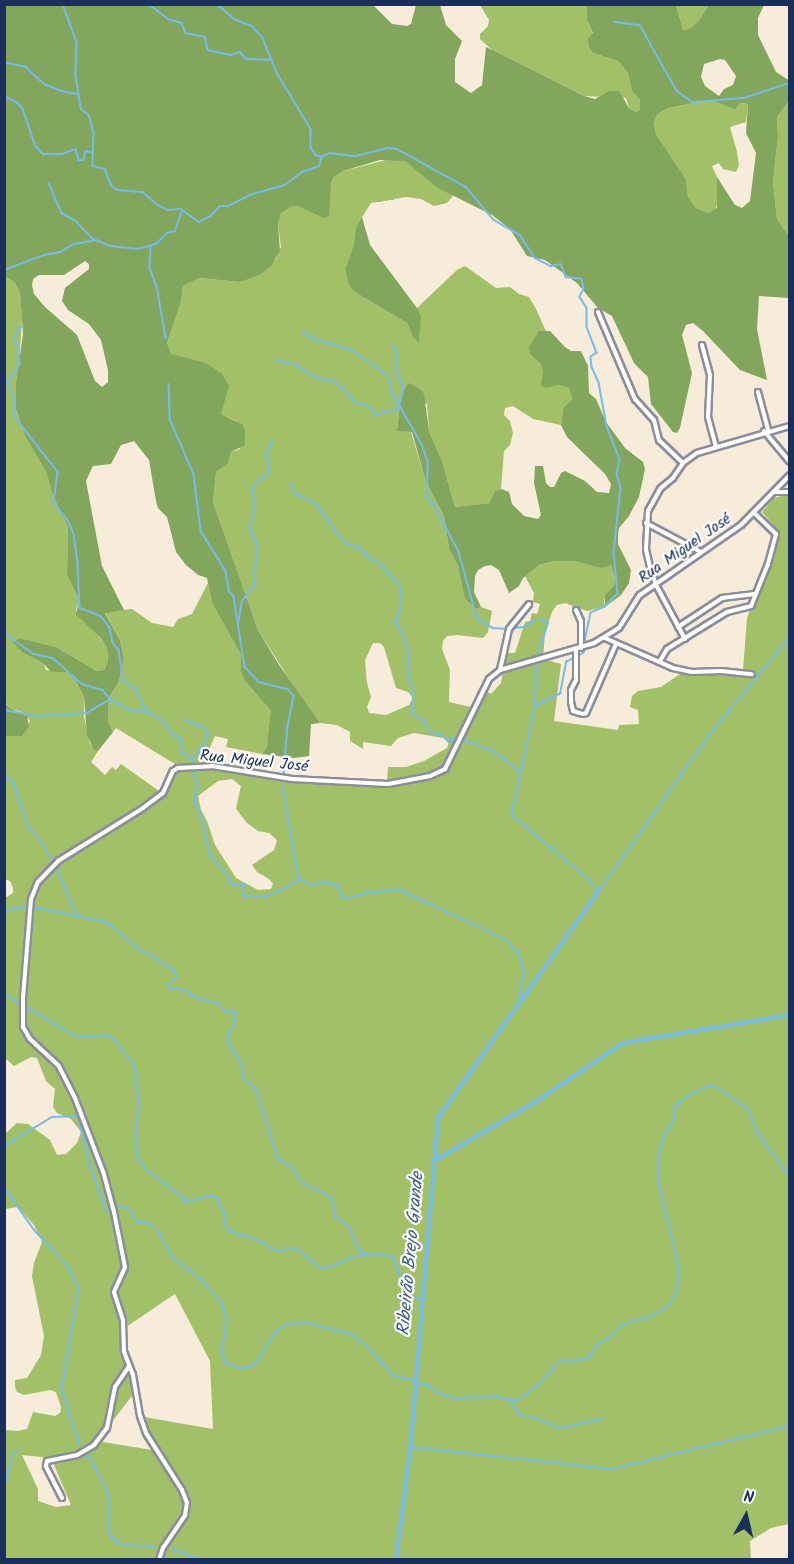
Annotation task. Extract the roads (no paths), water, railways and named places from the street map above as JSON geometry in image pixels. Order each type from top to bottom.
[{"type":"street","points":[[598,312],[635,399],[654,420],[658,440],[682,463]]},
{"type":"street","points":[[702,345],[710,375],[708,417],[716,447]]},
{"type":"street","points":[[758,392],[766,431],[789,462]]},
{"type":"street","points":[[685,639],[656,585],[646,549],[648,511],[661,488],[673,478],[682,463],[696,453],[789,426]]},
{"type":"street","name":"Rua Miguel José","points":[[129,1366],[124,1351],[123,1320],[114,1292],[123,1273],[124,1257],[104,1174],[75,1098],[59,1066],[30,1040],[23,1027],[31,899],[38,882],[58,861],[143,808],[162,793],[173,771],[178,768],[212,766],[292,779],[388,784],[430,776],[445,770],[484,686],[500,670],[579,649],[604,638],[619,628],[640,595],[711,547],[754,513],[789,475]]},
{"type":"street","points":[[775,492],[789,492]]},
{"type":"street","points":[[660,661],[667,649],[727,612],[751,606],[768,564],[776,534],[754,513]]},
{"type":"street","points":[[646,523],[701,552]]},
{"type":"street","points":[[678,627],[722,598],[756,594]]},
{"type":"street","points":[[500,670],[509,629],[529,604]]},
{"type":"street","points":[[576,610],[581,621],[576,680],[571,690],[573,711],[583,714],[586,712],[616,644]]},
{"type":"street","points":[[604,638],[673,668],[692,672],[721,671],[752,674]]},
{"type":"street","points":[[62,1498],[46,1466],[47,1461],[77,1455],[94,1445],[107,1428],[115,1387],[129,1366]]},
{"type":"street","points":[[129,1366],[146,1433],[183,1491],[187,1503],[185,1515],[163,1548],[159,1560]]},
{"type":"waterway","points":[[149,4],[168,19],[182,23],[186,33],[205,37],[208,50],[230,55],[240,52],[246,59],[272,60]]},
{"type":"waterway","points":[[217,4],[234,19],[252,26],[263,38],[277,73],[311,129],[311,148],[316,155],[322,157],[330,153],[356,156],[389,148],[397,149],[466,187],[494,220],[520,235],[535,258],[551,266],[561,264],[566,277],[582,279],[584,289],[580,297],[587,308],[587,327],[597,353],[591,357],[592,367],[599,383],[607,426],[620,460],[617,475],[621,487],[614,553],[618,594],[605,607],[591,613],[585,642]]},
{"type":"waterway","points":[[64,7],[77,42],[76,76],[81,109],[89,115],[94,133],[93,166],[105,169],[112,186],[118,190],[143,192],[158,205],[168,210],[181,209],[199,222],[211,216],[220,206],[228,206],[253,194],[285,185],[302,172],[319,166],[322,157]]},
{"type":"waterway","points":[[614,22],[640,25],[677,91],[693,102],[744,98],[790,83]]},
{"type":"waterway","points":[[4,62],[26,67],[44,84],[78,94]]},
{"type":"waterway","points":[[4,96],[18,103],[23,109],[36,146],[43,154],[62,154],[76,149],[79,160],[83,160],[86,151],[93,153]]},
{"type":"waterway","points":[[49,183],[62,213],[77,222],[92,238],[110,246],[137,249],[156,244],[167,233],[175,231],[182,211]]},
{"type":"waterway","points":[[4,270],[44,255],[61,252],[74,244],[97,240]]},
{"type":"waterway","points":[[151,247],[150,269],[157,286],[166,338]]},
{"type":"waterway","points":[[22,327],[17,332],[15,340],[19,347],[20,365],[8,383],[15,401],[15,417],[58,472],[54,503],[68,520],[74,534],[80,608],[101,616],[110,628],[113,643],[119,650],[123,680],[136,689],[147,712]]},
{"type":"waterway","points":[[302,332],[314,339],[350,349],[389,376],[393,394],[422,444],[428,461],[428,499],[434,504],[459,552],[477,618],[493,628],[507,629]]},
{"type":"waterway","points":[[393,344],[397,353],[396,367],[404,389],[400,404]]},
{"type":"waterway","points":[[274,360],[297,365],[314,377],[332,381],[342,387],[356,403],[369,406],[376,415],[400,408]]},
{"type":"waterway","points":[[169,384],[170,419],[194,474],[201,531],[226,571],[229,591],[234,597],[245,667],[259,682],[288,689],[294,696],[288,726],[284,774]]},
{"type":"waterway","points":[[238,625],[242,601],[254,586],[257,544],[250,530],[255,504],[252,490],[257,482],[269,473],[267,453],[273,440]]},
{"type":"waterway","points":[[291,483],[296,494],[315,503],[346,544],[359,547],[370,559],[378,562],[401,587],[400,612],[396,622],[409,652],[408,673],[414,694],[412,713],[424,721],[430,733],[441,734],[449,742],[456,737]]},
{"type":"waterway","points":[[513,628],[524,627],[536,619]]},
{"type":"waterway","points":[[537,657],[548,624],[547,621],[540,620]]},
{"type":"waterway","points":[[4,633],[34,654],[53,658],[82,684],[103,690],[110,699],[129,710],[147,712],[163,721],[174,735],[181,738],[182,753],[193,760]]},
{"type":"waterway","points":[[538,664],[534,714],[512,815],[585,876],[599,891],[711,733],[790,637]]},
{"type":"waterway","points":[[536,705],[560,694],[566,662],[583,653],[586,648]]},
{"type":"waterway","points":[[4,710],[38,716],[87,713],[110,699]]},
{"type":"waterway","points":[[185,720],[203,727],[208,732],[207,741],[193,760],[193,765]]},
{"type":"waterway","points":[[464,740],[495,751],[520,772]]},
{"type":"waterway","points":[[194,772],[199,786],[194,801],[201,815],[210,854],[228,876],[231,885],[244,884],[244,897],[267,897],[301,880],[312,885],[325,882],[338,885],[344,899],[399,889],[507,940],[518,953],[524,969],[520,998],[522,1000]]},
{"type":"waterway","points":[[4,776],[14,782],[29,828],[42,842],[52,861]]},
{"type":"waterway","points":[[283,787],[299,880]]},
{"type":"waterway","points":[[56,867],[77,914]]},
{"type":"waterway","name":"Ribeirão Brejo Grande","points":[[396,1560],[410,1452],[438,1118],[599,891]]},
{"type":"waterway","points":[[4,911],[27,906]]},
{"type":"waterway","points":[[33,907],[107,922],[140,950],[157,958],[175,971],[177,977],[169,985],[170,988],[187,990],[191,996],[218,1003],[225,1011],[236,1012],[234,1027],[228,1035],[229,1043],[243,1066],[244,1079],[256,1088],[279,1160],[291,1166],[303,1183],[332,1197],[335,1216],[349,1226],[359,1250],[364,1253]]},
{"type":"waterway","points":[[4,993],[19,1003]]},
{"type":"waterway","points":[[25,1006],[73,1035],[82,1037],[108,1035],[116,1041],[136,1070],[139,1104],[136,1135],[138,1158],[146,1169],[184,1198],[184,1202],[209,1196],[219,1198],[219,1204],[225,1212],[225,1224],[230,1231],[258,1240],[277,1251],[296,1248],[322,1269],[364,1254],[393,1256],[406,1293],[422,1300]]},
{"type":"waterway","name":"Ribeirão Brejo Grande","points":[[434,1161],[537,1101],[623,1043],[790,1015]]},
{"type":"waterway","points":[[415,1384],[428,1385],[436,1392],[454,1398],[498,1397],[517,1401],[541,1382],[560,1361],[588,1359],[596,1346],[609,1338],[622,1325],[654,1315],[669,1305],[677,1291],[679,1268],[659,1185],[658,1160],[663,1137],[674,1121],[675,1106],[688,1096],[707,1086],[716,1086],[748,1109],[757,1131],[790,1177]]},
{"type":"waterway","points":[[4,1146],[52,1117],[78,1116],[90,1164],[107,1212]]},
{"type":"waterway","points":[[4,1187],[36,1232],[68,1266],[79,1289],[62,1389],[79,1443]]},
{"type":"waterway","points":[[119,1207],[129,1208],[138,1223],[148,1222],[160,1233],[172,1257],[200,1278],[222,1303],[227,1320],[222,1354],[226,1363],[240,1368],[252,1366],[260,1358],[273,1335],[285,1324],[307,1323],[351,1334],[367,1346],[394,1376],[415,1381]]},
{"type":"waterway","points":[[511,1401],[520,1415],[536,1418],[559,1428],[603,1419]]},
{"type":"waterway","points":[[410,1447],[612,1469],[790,1426]]},
{"type":"waterway","points":[[4,1488],[12,1455],[16,1451]]},
{"type":"waterway","points":[[83,1454],[90,1457],[108,1493],[110,1535],[121,1545],[155,1546]]},
{"type":"waterway","points":[[173,1549],[201,1560]]}]
